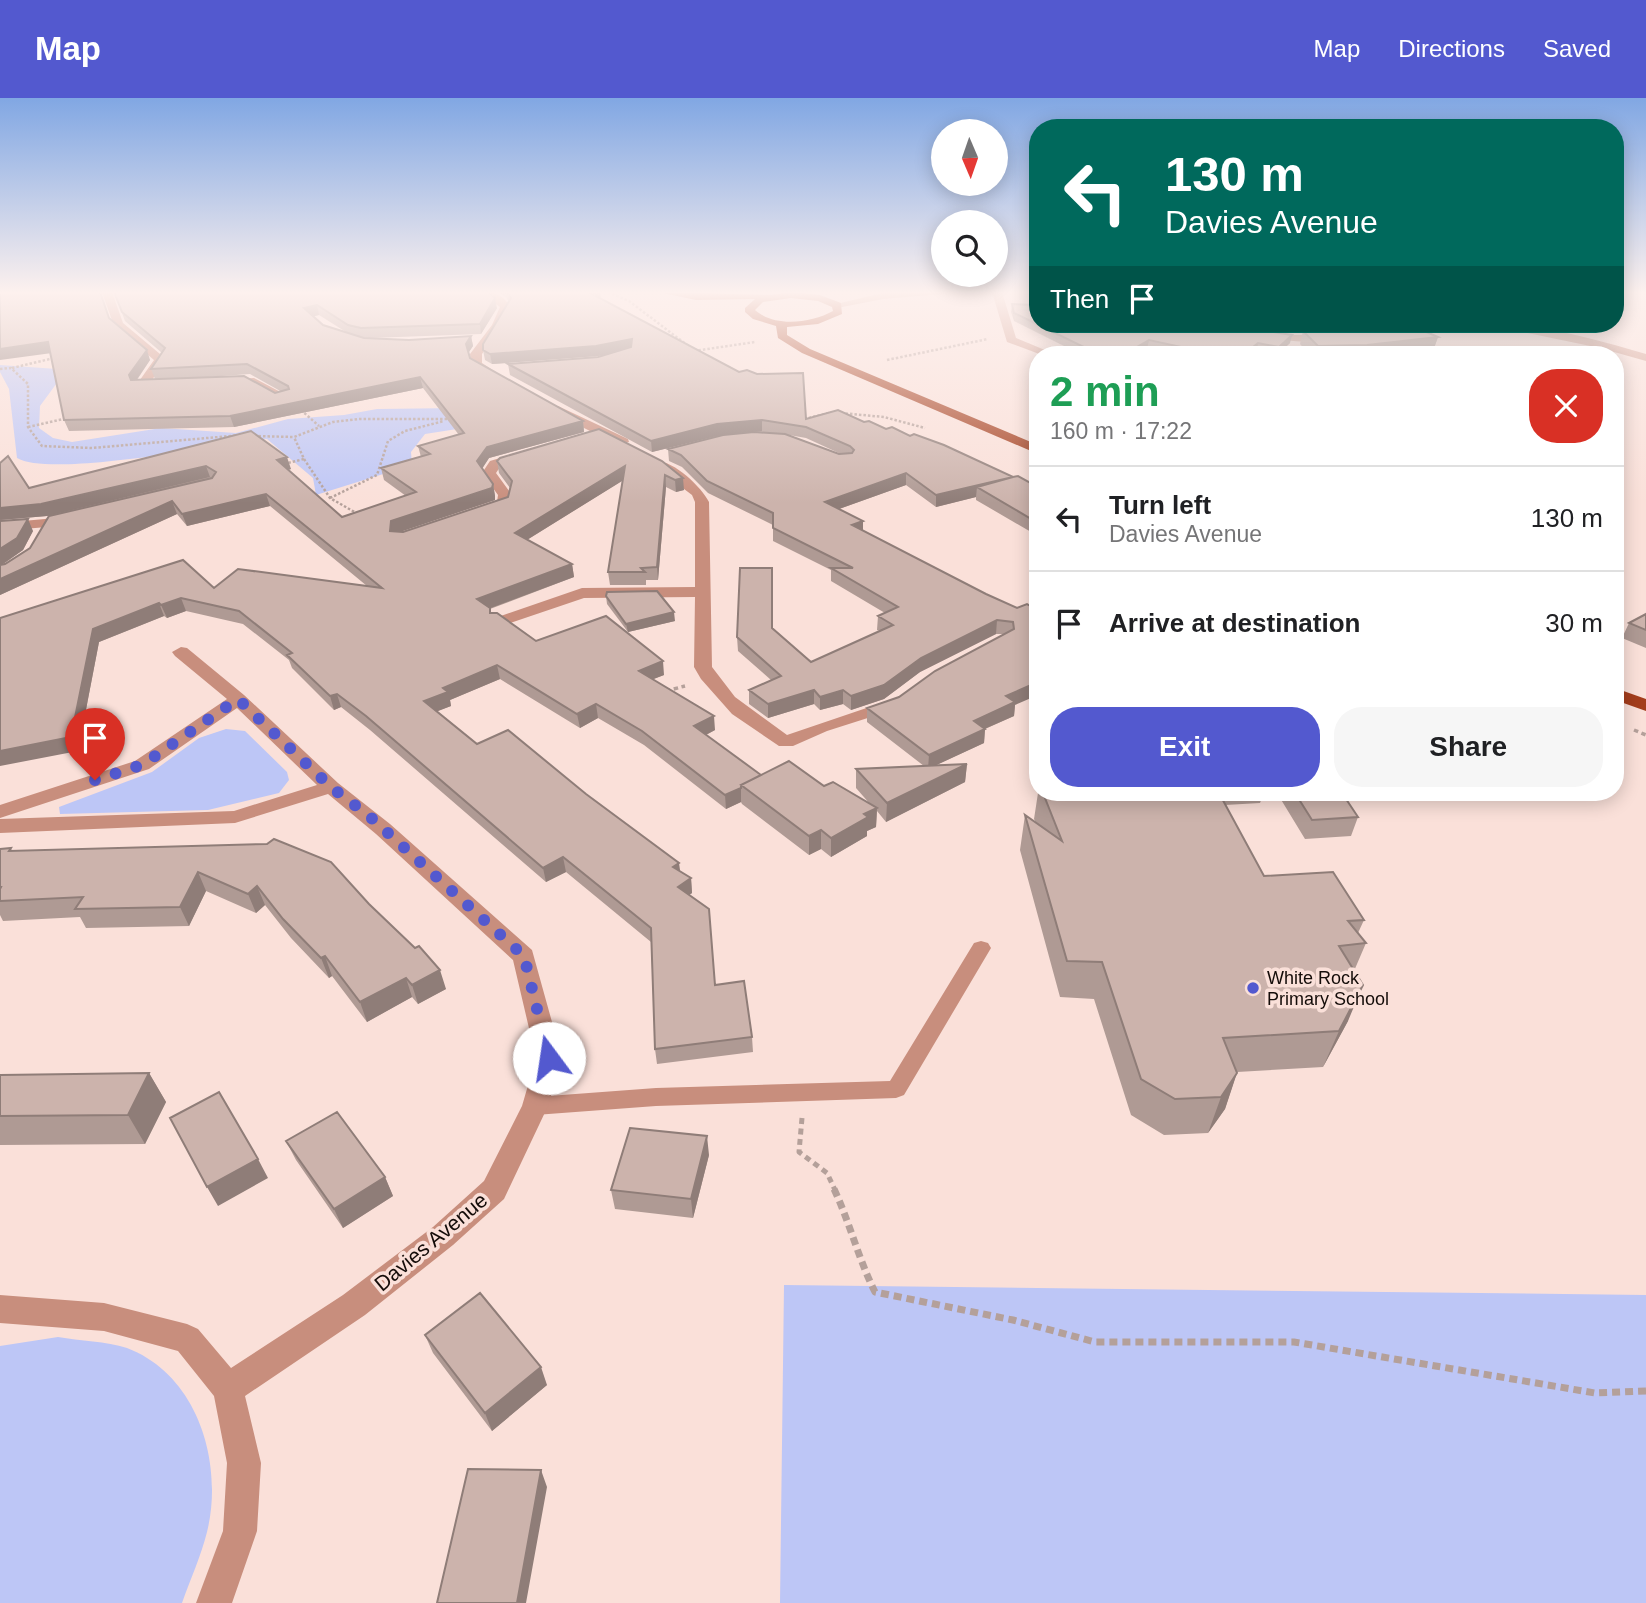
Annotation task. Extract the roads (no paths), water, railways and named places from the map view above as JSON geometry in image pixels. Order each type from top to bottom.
[{"type":"main road","points":[[831,362],[1029,446]]},
{"type":"main road","points":[[1624,696],[1646,706]]},
{"type":"street","points":[[127,398],[141,387],[158,362]]},
{"type":"street","points":[[477,362],[488,371],[511,377]]},
{"type":"street","points":[[215,383],[250,380],[284,399]]},
{"type":"street","points":[[141,387],[166,386]]},
{"type":"street","points":[[546,404],[649,454],[675,472],[698,493],[702,502],[703,667],[709,681],[736,709],[786,742],[820,727],[891,705],[909,691]]},
{"type":"street","points":[[583,438],[604,433]]},
{"type":"street","points":[[465,517],[503,504],[505,495],[489,473],[495,464],[532,452]]},
{"type":"street","points":[[0,527],[45,529],[93,510]]},
{"type":"street","points":[[501,621],[582,593],[702,592]]},
{"type":"street","name":"Davies Avenue","points":[[181,652],[238,699],[331,787],[373,820],[524,956],[549,1058],[536,1106],[494,1190],[443,1236],[354,1305],[228,1389]]},
{"type":"street","points":[[0,812],[142,765],[238,699]]},
{"type":"street","points":[[0,826],[235,817],[331,787]]},
{"type":"street","points":[[0,1309],[104,1317],[187,1339],[228,1389],[244,1463],[240,1531],[214,1603]]},
{"type":"lane","points":[[536,1106],[656,1097],[896,1088],[981,948]]},
{"type":"place","name":"White Rock Primary School","points":[[1253,988]]}]
